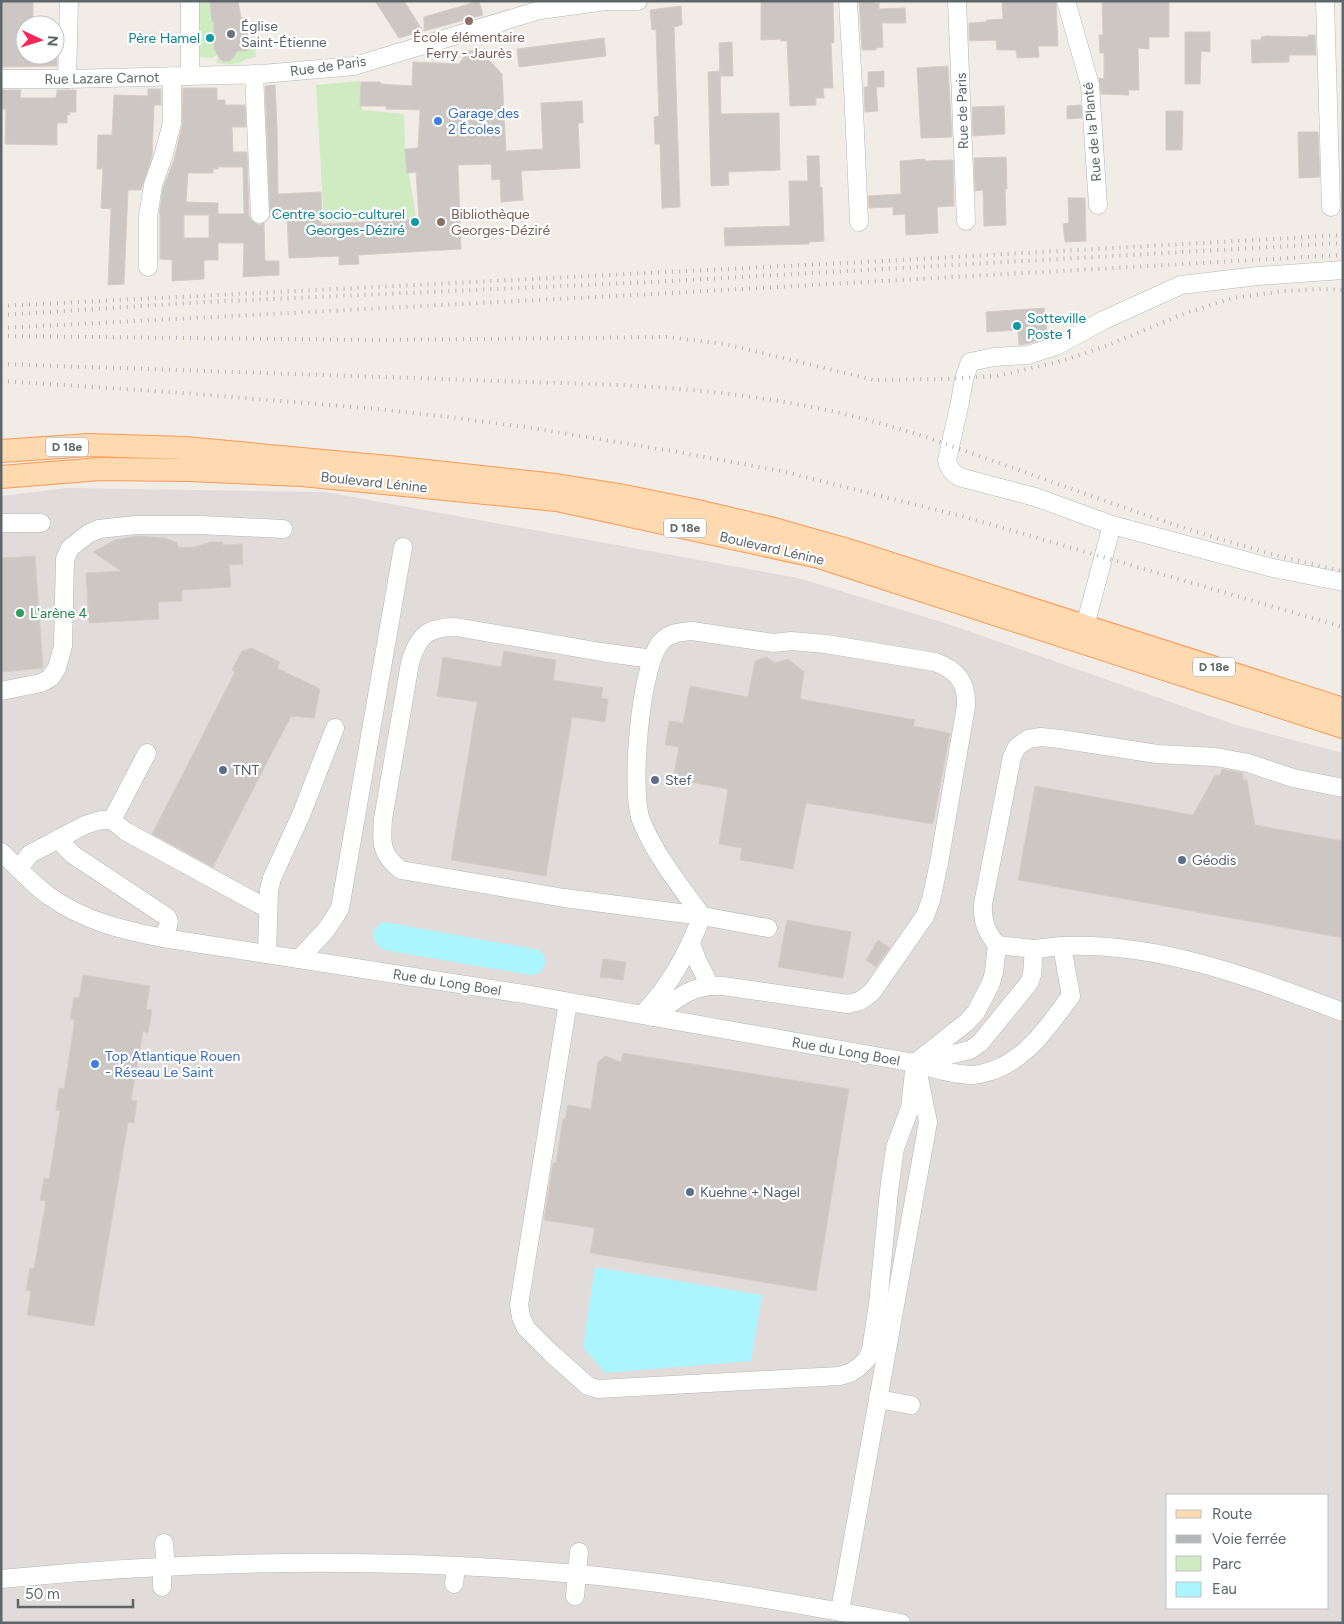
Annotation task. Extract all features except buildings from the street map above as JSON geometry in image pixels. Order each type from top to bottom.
[{"type":"main road","name":"D 18e","points":[[1,451],[89,445],[185,448],[556,485],[674,506],[774,529],[857,553],[1343,709]]},
{"type":"main road","name":"Boulevard Lénine","points":[[1,476],[100,469],[189,470],[302,475],[557,500],[819,557],[1343,727]]},
{"type":"street","points":[[67,79],[69,1]]},
{"type":"street","points":[[190,1],[197,76]]},
{"type":"street","name":"Rue de Paris","points":[[197,76],[254,74],[354,66],[540,10],[606,1],[638,1]]},
{"type":"street","points":[[848,1],[859,222]]},
{"type":"street","name":"Rue de Paris","points":[[957,1],[966,221]]},
{"type":"street","name":"Rue de la Planté","points":[[1066,1],[1090,85],[1098,205]]},
{"type":"street","points":[[1325,1],[1331,207]]},
{"type":"street","points":[[254,74],[260,214]]},
{"type":"street","points":[[148,268],[148,218],[153,184],[163,157],[172,123],[172,76]]},
{"type":"street","name":"Rue Lazare Carnot","points":[[1,79],[197,76]]},
{"type":"street","points":[[1343,270],[1258,276],[1181,285],[1104,320],[1056,346],[1028,355],[994,357],[970,362],[964,379],[947,453],[948,467],[959,477],[1034,498],[1112,525],[1273,568],[1343,582]]},
{"type":"street","points":[[1,523],[41,523]]},
{"type":"street","points":[[1,691],[41,683],[50,678],[57,668],[63,646],[65,559],[70,548],[88,534],[99,529],[136,525],[283,528]]},
{"type":"street","points":[[1085,626],[1112,525]]},
{"type":"street","points":[[299,959],[326,930],[340,908],[403,547]]},
{"type":"street","points":[[652,659],[456,627],[441,627],[430,631],[421,638],[414,649],[410,663],[383,819],[383,848],[388,857],[401,870],[414,873],[564,898],[702,916],[768,928]]},
{"type":"street","points":[[648,1016],[688,992],[710,986],[848,1004],[860,1001],[872,992],[924,916],[931,900],[966,706],[966,694],[957,674],[946,666],[935,662],[826,644],[791,641],[774,643],[692,631],[668,635],[660,643],[652,659],[642,700],[639,725],[637,791],[640,818],[652,844],[702,916]]},
{"type":"street","points":[[267,954],[269,890],[272,878],[335,728]]},
{"type":"street","points":[[1343,788],[1293,778],[1216,756],[1157,754],[1060,739],[1041,737],[1028,739],[1017,747],[1012,756],[982,915],[988,934],[997,945],[1034,949],[1089,944],[1118,946],[1188,959],[1255,979],[1343,1012]]},
{"type":"street","points":[[112,820],[147,754]]},
{"type":"street","points":[[19,868],[30,854],[58,839],[86,825],[101,820],[112,820],[125,831],[268,909]]},
{"type":"street","points":[[58,839],[72,854],[167,917],[170,920],[170,924],[163,938]]},
{"type":"street","name":"Rue du Long Boel","points":[[1,852],[47,895],[62,905],[90,919],[119,929],[163,938],[568,1002],[915,1063],[955,1073],[972,1075],[986,1073],[1018,1058],[1030,1048],[1071,996],[1062,946]]},
{"type":"street","points":[[648,1016],[673,978],[691,944],[702,916]]},
{"type":"street","points":[[691,944],[710,986]]},
{"type":"street","points":[[568,1002],[519,1305],[521,1317],[526,1328],[588,1386],[598,1389],[839,1376],[860,1368],[871,1350],[878,1304],[895,1148],[910,1108],[915,1063],[967,1022],[976,1012],[993,978],[997,945]]},
{"type":"street","points":[[915,1063],[970,1050],[980,1043],[1029,983],[1032,975],[1034,949]]},
{"type":"street","points":[[840,1611],[928,1122],[915,1063]]},
{"type":"street","points":[[878,1399],[911,1405]]},
{"type":"street","points":[[162,1588],[165,1557],[164,1543]]},
{"type":"street","points":[[576,1596],[579,1552]]},
{"type":"street","points":[[1,1579],[163,1566],[266,1563],[355,1563],[456,1567],[577,1574],[764,1598],[892,1622]]},
{"type":"street","points":[[454,1584],[456,1567]]},
{"type":"shaded area","points":[[67,488],[325,492],[798,578],[951,625],[1236,725],[1343,753],[1343,1623],[1,1623],[1,496]]},
{"type":"green space","points":[[199,1],[211,1],[213,20],[211,22],[214,22],[215,29],[213,30],[215,30],[214,50],[218,55],[211,58],[200,57]]},
{"type":"green space","points":[[247,21],[254,21],[256,57],[235,64],[217,63],[216,61],[219,57],[228,61],[231,60],[237,50],[247,51],[247,49],[250,49],[248,47],[248,40],[250,38],[248,38],[249,29]]},
{"type":"green space","points":[[360,81],[362,110],[404,114],[405,150],[416,218],[324,222],[316,85]]},
{"type":"water","points":[[385,922],[539,950],[545,961],[543,969],[531,975],[384,950],[376,943],[374,931],[380,924]]},
{"type":"water","points":[[595,1267],[762,1295],[751,1361],[605,1373],[583,1347]]},
{"type":"railway","points":[[1,306],[865,262],[1343,235]]},
{"type":"railway","points":[[1,315],[205,302],[653,282],[1343,243]]},
{"type":"railway","points":[[1,328],[1343,255]]},
{"type":"railway","points":[[1,336],[377,340],[667,337],[725,344],[874,380],[947,379],[997,376],[1058,362],[1101,348],[1186,313],[1233,298],[1284,291],[1343,290]]},
{"type":"railway","points":[[1,364],[617,385],[716,392],[782,401],[904,430],[1159,520],[1250,548],[1343,571]]},
{"type":"railway","points":[[1,381],[367,408],[525,427],[672,451],[781,471],[969,518],[1343,627]]},
{"type":"place","name":"École élémentaire Ferry - Jaurès","points":[[469,21]]},
{"type":"place","name":"Église Saint-Étienne","points":[[231,34]]},
{"type":"place","name":"Père Hamel","points":[[210,38]]},
{"type":"place","name":"Garage des 2 Écoles","points":[[438,121]]},
{"type":"place","name":"Centre socio-culturel Georges-Déziré","points":[[415,222]]},
{"type":"place","name":"Bibliothèque Georges-Déziré","points":[[441,222]]},
{"type":"place","name":"Sotteville Poste 1","points":[[1017,326]]},
{"type":"place","name":"L'arène 4","points":[[20,613]]},
{"type":"place","name":"TNT","points":[[223,770]]},
{"type":"place","name":"Stef","points":[[655,780]]},
{"type":"place","name":"Géodis","points":[[1182,860]]},
{"type":"place","name":"Top Atlantique Rouen - Réseau Le Saint","points":[[95,1064]]},
{"type":"place","name":"Kuehne + Nagel","points":[[690,1192]]}]
